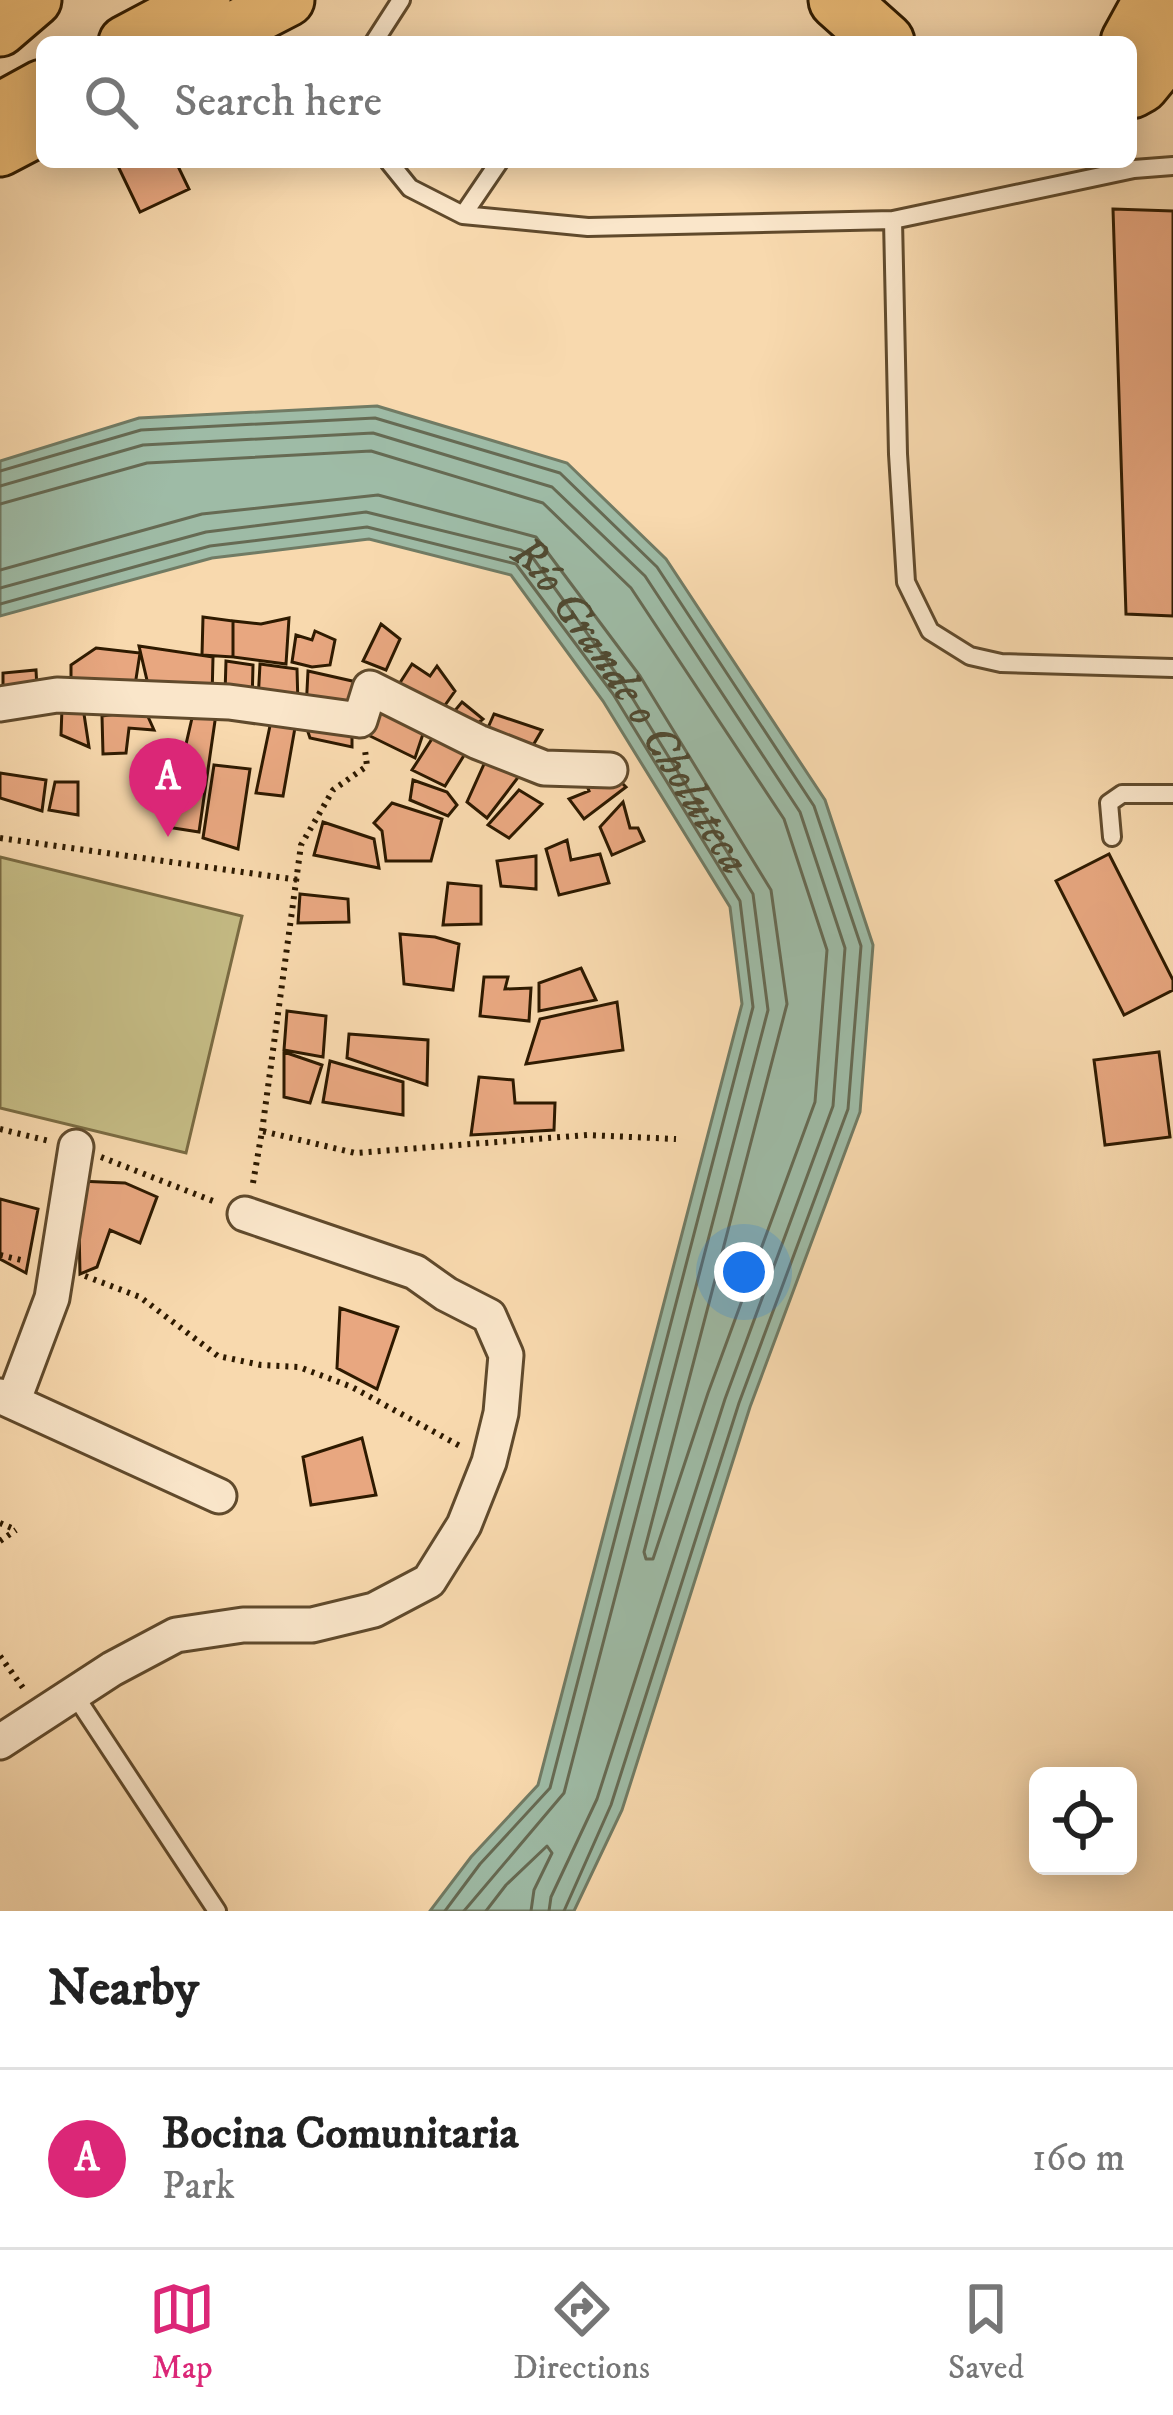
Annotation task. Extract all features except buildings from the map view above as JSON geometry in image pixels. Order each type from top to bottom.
[{"type":"highway","points":[[802,0],[833,36]]},
{"type":"highway","points":[[838,0],[878,36]]},
{"type":"highway","points":[[1133,36],[1153,0]]},
{"type":"highway","points":[[1137,86],[1173,44]]},
{"type":"main road","points":[[0,30],[35,0]]},
{"type":"main road","points":[[136,36],[204,0]]},
{"type":"main road","points":[[219,36],[288,0]]},
{"type":"main road","points":[[0,109],[36,89]]},
{"type":"main road","points":[[0,149],[36,131]]},
{"type":"street","points":[[0,704],[57,695],[229,702],[359,720],[370,688],[544,769],[610,770]]},
{"type":"street","points":[[76,1148],[52,1298],[7,1399],[219,1496]]},
{"type":"street","points":[[0,1742],[176,1635],[244,1625],[312,1625],[374,1610],[429,1581],[464,1525],[489,1462],[501,1413],[506,1355],[489,1316],[415,1272],[245,1214]]},
{"type":"lane","points":[[378,36],[401,0]]},
{"type":"lane","points":[[394,168],[410,188],[463,215],[588,227],[893,220],[1134,169],[1173,166]]},
{"type":"lane","points":[[463,215],[495,168]]},
{"type":"lane","points":[[893,220],[906,582],[930,631],[970,656],[1001,663],[1173,668]]},
{"type":"lane","points":[[1112,837],[1109,803],[1122,794],[1173,794]]},
{"type":"lane","points":[[74,1694],[217,1911]]},
{"type":"path","points":[[0,1129],[76,1148],[245,1214],[262,1131],[301,845],[333,790],[367,766],[359,720]]},
{"type":"path","points":[[0,838],[299,880]]},
{"type":"path","points":[[262,1131],[356,1153],[587,1135],[676,1139]]},
{"type":"path","points":[[0,1255],[56,1268],[140,1297],[218,1356],[261,1365],[299,1366],[352,1388],[489,1462]]},
{"type":"path","points":[[0,1523],[16,1530],[0,1541]]},
{"type":"path","points":[[0,1656],[42,1715]]},
{"type":"shaded area","points":[[0,857],[242,916],[186,1153],[0,1108]]},
{"type":"water","name":"Río Grande o Choluteca","points":[[377,406],[567,463],[666,559],[825,800],[873,945],[860,1112],[750,1407],[622,1810],[574,1911],[430,1911],[471,1857],[538,1785],[742,1004],[730,907],[603,701],[511,575],[369,539],[212,558],[0,616],[0,461],[139,418]]},
{"type":"place","name":"Bocina Comunitaria","points":[[168,837]]}]
